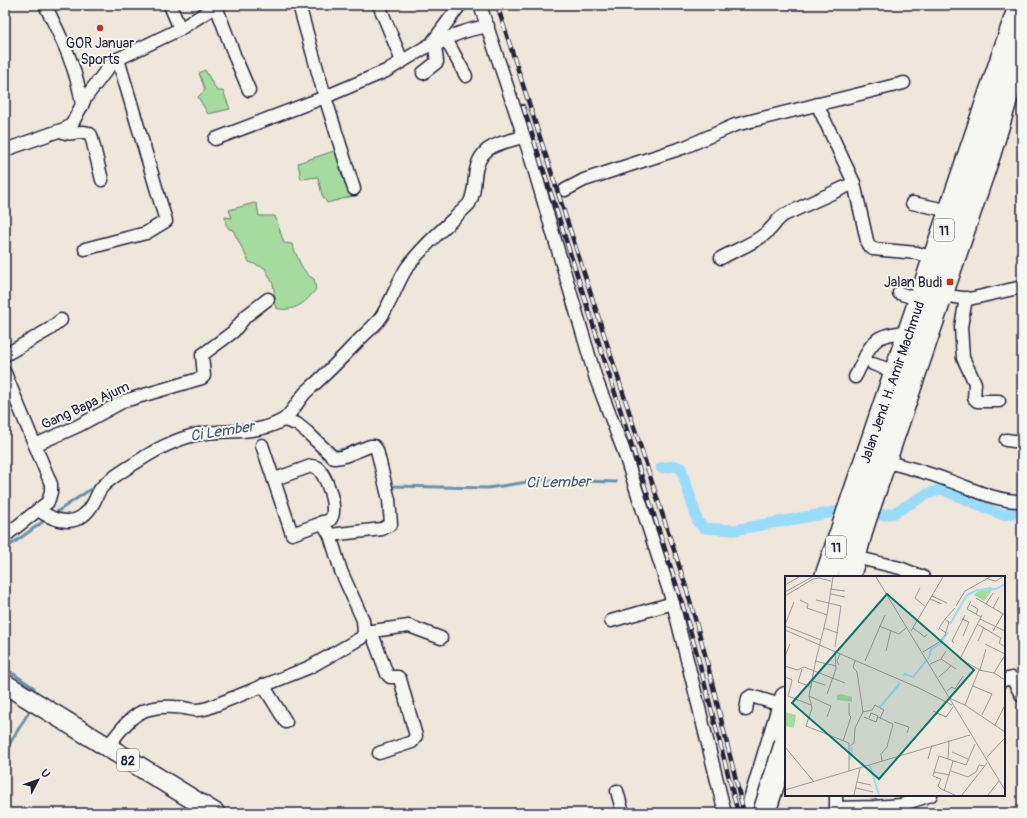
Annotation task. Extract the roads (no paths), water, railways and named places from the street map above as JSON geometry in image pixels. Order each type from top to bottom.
[{"type":"highway","name":"Jalan Jend. H. Amir Machmud","points":[[842,570],[858,514],[884,461],[942,295],[1020,5]]},
{"type":"highway","name":"Jalan Jend. H. Amir Machmud","points":[[842,570],[896,372],[934,258],[951,211],[980,153],[1022,47]]},
{"type":"highway","points":[[752,813],[776,766],[785,702]]},
{"type":"highway","points":[[764,813],[785,746]]},
{"type":"highway","points":[[775,813],[785,778]]},
{"type":"main road","name":"82","points":[[5,684],[215,813]]},
{"type":"street","points":[[45,5],[74,70],[80,89],[82,106]]},
{"type":"street","points":[[170,5],[180,29]]},
{"type":"street","points":[[299,5],[325,97],[354,189]]},
{"type":"street","points":[[379,5],[402,61]]},
{"type":"street","points":[[214,139],[325,97],[386,71],[431,44],[460,5]]},
{"type":"street","points":[[480,5],[523,137],[596,379],[623,449],[673,603],[725,813]]},
{"type":"street","points":[[5,150],[62,131],[72,124],[82,106],[108,68],[118,59],[180,29],[214,6],[249,90]]},
{"type":"street","points":[[423,73],[438,62],[435,46],[463,30],[488,26]]},
{"type":"street","points":[[446,39],[466,76]]},
{"type":"street","points":[[85,249],[146,233],[166,221],[118,59]]},
{"type":"street","points":[[565,190],[584,180],[685,147],[735,125],[904,83]]},
{"type":"street","points":[[817,104],[854,183],[866,240],[870,247],[917,253],[934,258]]},
{"type":"street","points":[[62,131],[67,134],[87,132],[91,135],[102,180]]},
{"type":"street","points":[[46,514],[64,522],[86,512],[94,502],[97,492],[103,486],[137,462],[161,448],[189,436],[207,433],[252,431],[262,429],[286,416],[306,392],[379,320],[393,297],[406,270],[416,257],[469,204],[474,194],[477,165],[482,155],[492,145],[523,137]]},
{"type":"street","points":[[720,258],[767,233],[778,219],[784,215],[854,183]]},
{"type":"street","points":[[912,203],[951,211]]},
{"type":"street","points":[[942,295],[966,298],[1022,288]]},
{"type":"street","points":[[898,293],[920,300]]},
{"type":"street","points":[[966,298],[961,327],[963,358],[974,383],[974,398],[977,401],[999,401]]},
{"type":"street","name":"Gang Bapa Ajum","points":[[35,445],[78,426],[124,401],[202,378],[204,376],[202,355],[233,332],[246,316],[268,299]]},
{"type":"street","points":[[5,355],[50,329],[61,320]]},
{"type":"street","points":[[856,377],[873,341],[886,334],[910,332]]},
{"type":"street","points":[[873,364],[896,372]]},
{"type":"street","points":[[5,373],[51,484],[51,492],[46,514]]},
{"type":"street","points":[[286,416],[307,432],[334,458],[370,446],[374,446],[377,450],[389,500],[391,524],[382,529],[330,535]]},
{"type":"street","points":[[1006,440],[1022,442]]},
{"type":"street","points":[[262,446],[275,479],[292,534],[330,520],[333,516],[333,506],[326,480],[319,469],[311,466],[275,479]]},
{"type":"street","points":[[884,461],[948,480],[987,495],[1022,501]]},
{"type":"street","points":[[5,536],[46,514]]},
{"type":"street","points":[[322,522],[330,535],[341,571],[387,674],[390,677],[398,677],[400,679],[416,736],[412,742],[378,753]]},
{"type":"street","points":[[842,570],[900,568],[920,576]]},
{"type":"street","points":[[612,621],[673,603]]},
{"type":"street","points":[[107,747],[133,715],[143,709],[177,707],[196,711],[208,708],[263,685],[310,668],[357,642],[367,632],[409,626],[441,638]]},
{"type":"street","points":[[1005,680],[1012,678],[1022,695]]},
{"type":"street","points":[[263,685],[286,722]]},
{"type":"street","points":[[746,710],[748,698],[751,696],[785,702]]},
{"type":"street","points":[[617,791],[623,813]]},
{"type":"street","points":[[836,796],[836,808],[874,808],[901,804],[928,796]]},
{"type":"waterway","name":"Ci Lember","points":[[333,450],[350,448]]},
{"type":"waterway","name":"Ci Lember","points":[[661,468],[676,466],[681,468],[698,522],[704,528],[734,530],[839,511],[883,515],[894,513],[925,495],[941,489],[1003,515],[1022,511]]},
{"type":"waterway","name":"Ci Lember","points":[[389,483],[391,486],[488,488],[541,480],[616,482]]},
{"type":"waterway","name":"Ci Lember","points":[[52,515],[97,485]]},
{"type":"waterway","name":"Ci Lember","points":[[5,549],[48,518]]},
{"type":"waterway","name":"Ci Lember","points":[[5,668],[34,688],[36,695]]},
{"type":"waterway","name":"Ci Lember","points":[[5,751],[32,707]]},
{"type":"railway","points":[[497,5],[686,587],[705,654],[744,813]]},
{"type":"railway","points":[[523,106],[680,596],[697,654],[738,813]]},
{"type":"place","name":"GOR Januar Sports","points":[[100,28]]},
{"type":"place","name":"Jalan Budi","points":[[950,282]]}]
